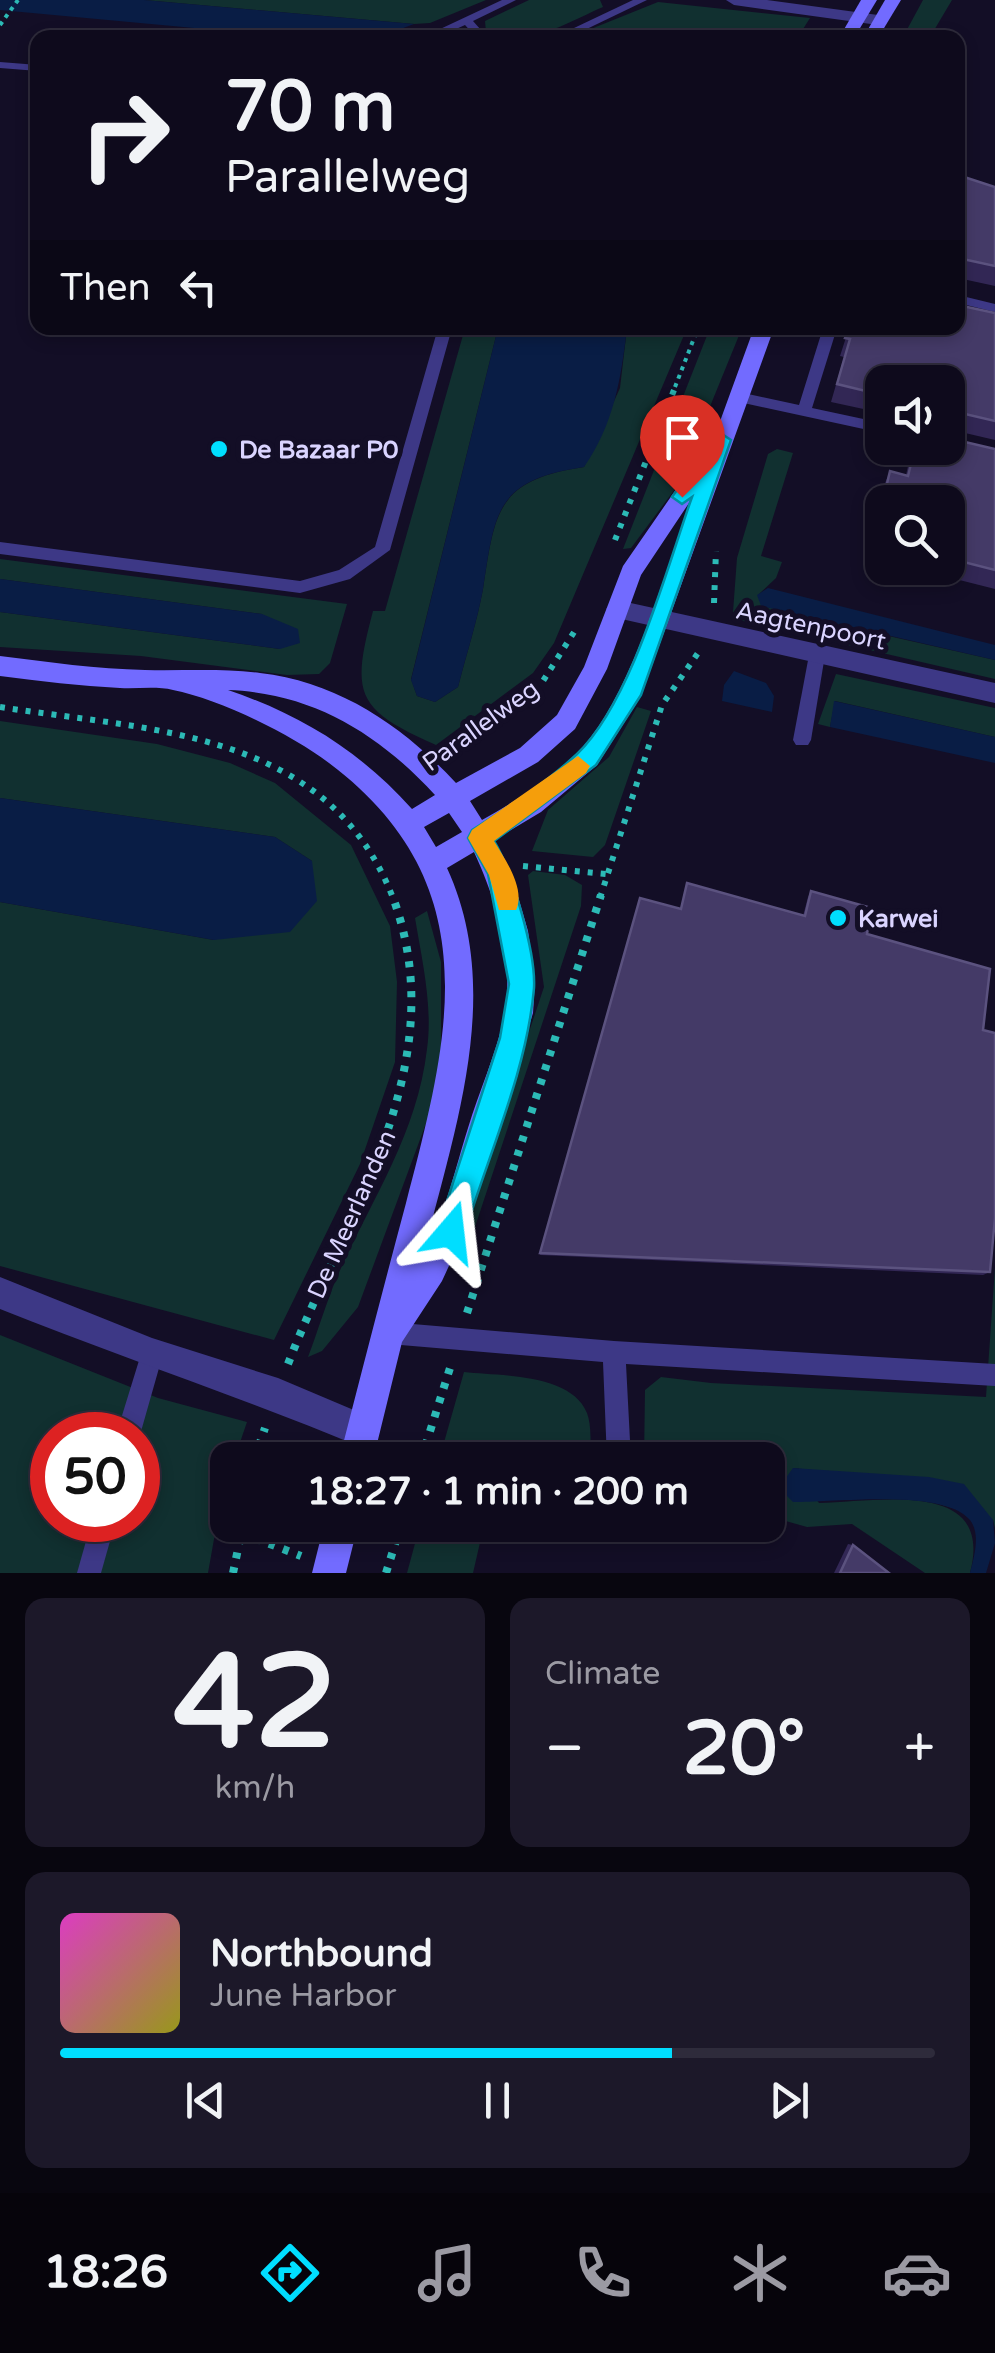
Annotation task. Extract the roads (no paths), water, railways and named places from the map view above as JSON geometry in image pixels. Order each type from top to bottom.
[{"type":"main road","points":[[850,30],[869,0]]},
{"type":"main road","points":[[874,30],[893,0]]},
{"type":"main road","name":"Parallelweg","points":[[432,863],[532,804],[588,758],[633,689],[762,335]]},
{"type":"main road","name":"Parallelweg","points":[[409,823],[528,755],[566,722],[595,669],[631,572],[722,440]]},
{"type":"main road","name":"De Meerlanden","points":[[0,666],[168,680],[226,677],[289,688],[371,722],[425,765],[455,798],[500,872],[513,921],[522,984],[513,1038],[451,1232],[422,1287],[389,1333]]},
{"type":"main road","name":"De Meerlanden","points":[[168,680],[236,699],[299,726],[363,769],[409,823],[432,863],[454,940],[460,990],[453,1076],[389,1333]]},
{"type":"main road","points":[[361,1442],[389,1333]]},
{"type":"main road","points":[[329,1573],[337,1542]]},
{"type":"street","points":[[734,0],[878,20]]},
{"type":"street","name":"Aagtenpoort","points":[[616,609],[995,694]]},
{"type":"street","points":[[0,1293],[152,1354],[278,1394],[355,1442]]},
{"type":"lane","points":[[444,30],[511,0]]},
{"type":"lane","points":[[576,30],[642,0]]},
{"type":"lane","points":[[466,20],[475,30]]},
{"type":"lane","points":[[0,65],[30,67]]},
{"type":"lane","points":[[965,301],[995,308]]},
{"type":"lane","points":[[0,548],[300,588],[344,574],[382,550],[443,335]]},
{"type":"lane","points":[[804,411],[828,335]]},
{"type":"lane","points":[[740,397],[865,424]]},
{"type":"lane","points":[[802,740],[817,655]]},
{"type":"lane","points":[[389,1333],[614,1352],[995,1374]]},
{"type":"lane","points":[[614,1352],[618,1442]]},
{"type":"lane","points":[[135,1412],[152,1354]]},
{"type":"lane","points":[[88,1573],[97,1542]]},
{"type":"water","points":[[0,0],[144,0],[414,24],[398,30],[216,30],[0,10]]},
{"type":"water","points":[[496,335],[626,335],[614,400],[603,434],[584,467],[532,481],[516,491],[497,520],[458,687],[435,702],[417,696],[411,680]]},
{"type":"water","points":[[0,579],[262,614],[298,629],[300,643],[280,649],[0,612]]},
{"type":"water","points":[[768,588],[995,645],[995,660],[761,606],[757,595]]},
{"type":"water","points":[[734,671],[766,683],[774,696],[772,712],[722,701],[724,685]]},
{"type":"water","points":[[834,701],[995,737],[995,763],[830,727]]},
{"type":"water","points":[[0,798],[275,837],[312,861],[317,901],[290,932],[214,940],[0,902]]},
{"type":"water","points":[[793,1468],[929,1477],[964,1484],[993,1520],[995,1543],[986,1573],[970,1573],[975,1532],[970,1520],[956,1510],[913,1501],[793,1502],[785,1494],[785,1479]]},
{"type":"place","name":"De Bazaar P0","points":[[219,449]]},
{"type":"place","name":"Karwei","points":[[838,918]]}]
